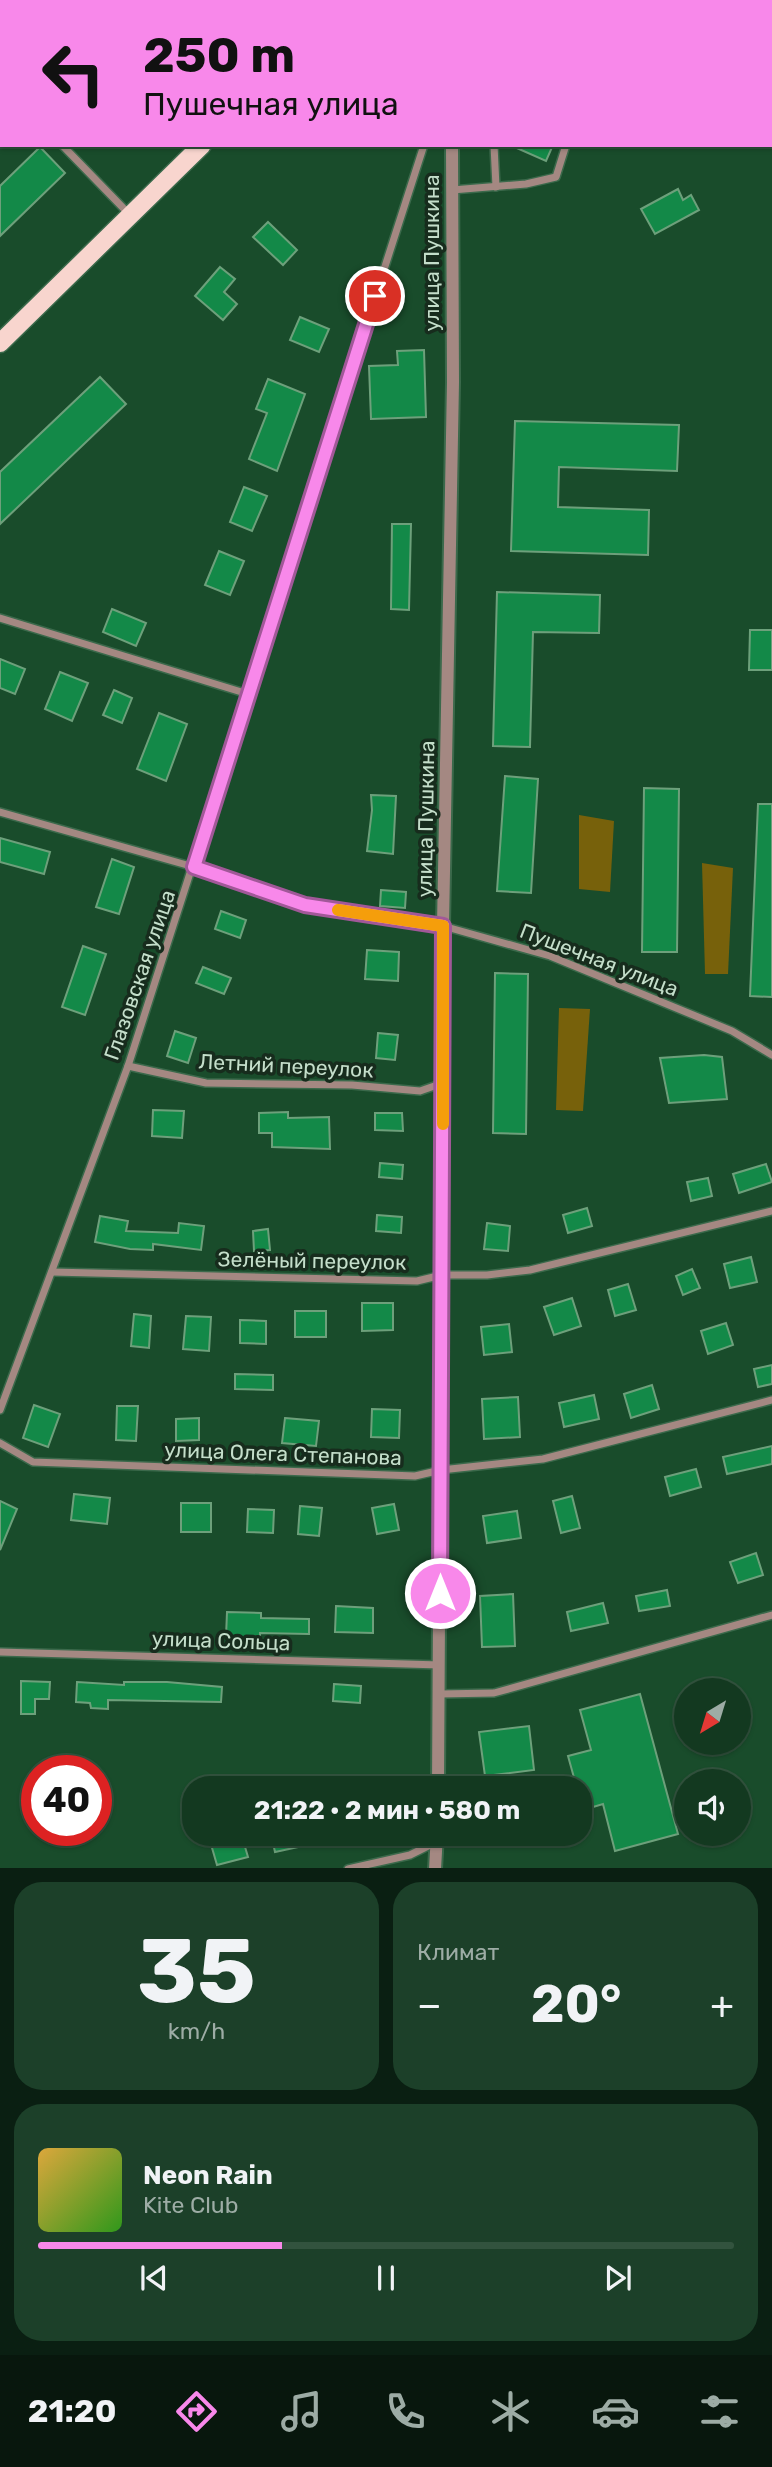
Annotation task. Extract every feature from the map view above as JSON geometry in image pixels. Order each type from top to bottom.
[{"type":"main road","points":[[0,342],[200,147]]},
{"type":"street","points":[[64,147],[131,215]]},
{"type":"street","name":"Глазовская улица","points":[[0,1409],[128,1066],[423,147]]},
{"type":"street","name":"улица Пушкина","points":[[438,1776],[443,926],[453,382],[452,147]]},
{"type":"street","points":[[494,147],[496,187]]},
{"type":"street","points":[[452,190],[526,184],[556,177],[565,147]]},
{"type":"street","points":[[0,618],[248,694]]},
{"type":"street","name":"Пушечная улица","points":[[0,813],[194,867],[305,905],[443,926],[550,956],[732,1031],[772,1055]]},
{"type":"street","name":"Летний переулок","points":[[128,1066],[206,1083],[352,1085],[420,1091],[443,1083]]},
{"type":"street","name":"Зелёный переулок","points":[[52,1272],[417,1281],[442,1275],[487,1275],[530,1270],[772,1211]]},
{"type":"street","name":"улица Олега Степанова","points":[[0,1443],[33,1462],[415,1476],[440,1470],[543,1459],[772,1400]]},
{"type":"street","points":[[440,1694],[494,1693],[772,1615]]},
{"type":"street","name":"улица Сольца","points":[[0,1652],[440,1665]]},
{"type":"street","points":[[348,1868],[410,1855],[424,1846]]},
{"type":"street","points":[[435,1868],[436,1846]]},
{"type":"shaded area","points":[[579,815],[614,821],[610,892],[579,889]]},
{"type":"shaded area","points":[[702,863],[733,868],[728,974],[705,974]]},
{"type":"shaded area","points":[[559,1008],[590,1009],[583,1111],[556,1110]]},
{"type":"building","points":[[40,147],[65,173],[0,236],[0,186]]},
{"type":"building","points":[[514,147],[552,147],[546,161]]},
{"type":"building","points":[[678,189],[683,200],[691,195],[699,210],[655,234],[641,209]]},
{"type":"building","points":[[268,222],[297,250],[283,265],[253,237]]},
{"type":"building","points":[[220,267],[235,279],[224,292],[237,304],[223,320],[195,296]]},
{"type":"building","points":[[300,317],[329,329],[319,352],[290,340]]},
{"type":"building","points":[[424,350],[426,417],[371,419],[369,366],[398,365],[397,351]]},
{"type":"building","points":[[100,377],[126,404],[0,524],[0,472]]},
{"type":"building","points":[[268,379],[305,394],[277,471],[249,459],[267,413],[256,409]]},
{"type":"building","points":[[515,421],[679,425],[677,471],[559,467],[558,507],[649,510],[648,555],[511,551]]},
{"type":"building","points":[[244,487],[267,496],[252,531],[230,522]]},
{"type":"building","points":[[392,524],[411,524],[409,610],[391,609]]},
{"type":"building","points":[[219,551],[244,561],[230,595],[205,585]]},
{"type":"building","points":[[497,592],[600,595],[599,633],[533,632],[530,747],[493,746]]},
{"type":"building","points":[[112,609],[146,623],[136,646],[103,632]]},
{"type":"building","points":[[750,630],[772,630],[772,670],[749,670]]},
{"type":"building","points":[[0,659],[25,669],[15,694],[0,688]]},
{"type":"building","points":[[60,672],[88,683],[72,721],[45,709]]},
{"type":"building","points":[[114,690],[132,698],[122,723],[103,715]]},
{"type":"building","points":[[159,713],[187,724],[166,781],[137,769]]},
{"type":"building","points":[[505,776],[538,779],[531,893],[497,891]]},
{"type":"building","points":[[644,788],[679,789],[677,952],[642,952]]},
{"type":"building","points":[[371,795],[396,796],[393,854],[367,851]]},
{"type":"building","points":[[758,804],[772,804],[772,997],[750,996]]},
{"type":"building","points":[[0,838],[50,852],[44,874],[0,862]]},
{"type":"building","points":[[112,859],[134,867],[119,914],[96,907]]},
{"type":"building","points":[[381,890],[406,892],[405,908],[380,906]]},
{"type":"building","points":[[221,911],[246,920],[240,938],[215,929]]},
{"type":"building","points":[[83,946],[106,954],[85,1015],[62,1007]]},
{"type":"building","points":[[367,950],[399,952],[398,981],[365,979]]},
{"type":"building","points":[[203,967],[231,978],[224,994],[196,983]]},
{"type":"building","points":[[495,973],[528,974],[526,1134],[493,1133]]},
{"type":"building","points":[[175,1031],[196,1038],[188,1063],[167,1056]]},
{"type":"building","points":[[378,1033],[398,1035],[395,1060],[376,1058]]},
{"type":"building","points":[[704,1055],[722,1057],[727,1099],[669,1103],[660,1058]]},
{"type":"building","points":[[153,1110],[184,1111],[182,1138],[152,1136]]},
{"type":"building","points":[[288,1112],[288,1118],[329,1117],[330,1149],[272,1147],[272,1133],[259,1133],[259,1113]]},
{"type":"building","points":[[375,1113],[402,1113],[403,1131],[375,1130]]},
{"type":"building","points":[[380,1163],[403,1165],[402,1179],[379,1177]]},
{"type":"building","points":[[766,1164],[772,1182],[739,1193],[733,1174]]},
{"type":"building","points":[[708,1178],[712,1196],[691,1201],[687,1182]]},
{"type":"building","points":[[587,1208],[592,1226],[568,1233],[563,1215]]},
{"type":"building","points":[[377,1215],[402,1217],[401,1233],[376,1231]]},
{"type":"building","points":[[100,1216],[128,1221],[126,1231],[178,1233],[179,1223],[204,1226],[201,1250],[153,1244],[153,1250],[130,1249],[95,1242]]},
{"type":"building","points":[[487,1223],[510,1226],[508,1251],[484,1249]]},
{"type":"building","points":[[268,1229],[270,1250],[254,1251],[253,1231]]},
{"type":"building","points":[[751,1257],[757,1282],[730,1288],[724,1264]]},
{"type":"building","points":[[692,1269],[700,1288],[683,1295],[676,1276]]},
{"type":"building","points":[[628,1284],[636,1310],[615,1316],[608,1290]]},
{"type":"building","points":[[572,1298],[581,1326],[554,1335],[544,1307]]},
{"type":"building","points":[[362,1303],[393,1303],[393,1330],[362,1331]]},
{"type":"building","points":[[295,1311],[326,1311],[326,1337],[295,1337]]},
{"type":"building","points":[[134,1314],[151,1316],[149,1348],[131,1346]]},
{"type":"building","points":[[186,1316],[211,1317],[209,1351],[183,1349]]},
{"type":"building","points":[[240,1320],[266,1321],[266,1344],[240,1343]]},
{"type":"building","points":[[726,1323],[733,1345],[708,1354],[701,1331]]},
{"type":"building","points":[[509,1324],[512,1352],[484,1355],[481,1327]]},
{"type":"building","points":[[772,1365],[772,1384],[758,1387],[754,1369]]},
{"type":"building","points":[[235,1374],[273,1375],[273,1390],[235,1389]]},
{"type":"building","points":[[652,1385],[659,1409],[631,1418],[624,1394]]},
{"type":"building","points":[[594,1395],[599,1419],[564,1427],[559,1403]]},
{"type":"building","points":[[518,1397],[520,1437],[484,1439],[482,1399]]},
{"type":"building","points":[[34,1405],[60,1414],[48,1447],[23,1438]]},
{"type":"building","points":[[117,1406],[138,1406],[136,1441],[116,1440]]},
{"type":"building","points":[[372,1409],[400,1410],[399,1438],[371,1437]]},
{"type":"building","points":[[199,1418],[199,1440],[176,1441],[176,1419]]},
{"type":"building","points":[[285,1418],[319,1421],[316,1446],[282,1443]]},
{"type":"building","points":[[772,1446],[772,1464],[727,1474],[723,1457]]},
{"type":"building","points":[[696,1469],[701,1487],[670,1496],[665,1477]]},
{"type":"building","points":[[74,1494],[110,1498],[107,1524],[71,1520]]},
{"type":"building","points":[[572,1496],[580,1528],[561,1533],[553,1501]]},
{"type":"building","points":[[0,1501],[17,1509],[0,1550]]},
{"type":"building","points":[[181,1503],[211,1503],[211,1532],[181,1532]]},
{"type":"building","points":[[394,1504],[399,1530],[377,1534],[372,1508]]},
{"type":"building","points":[[300,1506],[322,1508],[319,1536],[298,1534]]},
{"type":"building","points":[[248,1509],[274,1510],[273,1533],[247,1532]]},
{"type":"building","points":[[517,1511],[521,1538],[487,1543],[483,1516]]},
{"type":"building","points":[[756,1553],[763,1575],[738,1583],[730,1562]]},
{"type":"building","points":[[667,1590],[670,1606],[639,1611],[636,1596]]},
{"type":"building","points":[[513,1594],[515,1646],[482,1647],[480,1596]]},
{"type":"building","points":[[603,1603],[608,1623],[571,1631],[567,1612]]},
{"type":"building","points":[[336,1606],[373,1608],[373,1633],[335,1632]]},
{"type":"building","points":[[227,1612],[261,1613],[261,1618],[309,1619],[309,1634],[260,1633],[260,1638],[226,1637]]},
{"type":"building","points":[[21,1681],[50,1682],[49,1699],[35,1699],[35,1714],[21,1714]]},
{"type":"building","points":[[77,1682],[124,1685],[124,1682],[167,1682],[222,1687],[221,1702],[108,1700],[108,1709],[91,1708],[90,1703],[76,1702]]},
{"type":"building","points":[[334,1684],[361,1686],[360,1703],[333,1701]]},
{"type":"building","points":[[640,1694],[674,1819],[674,1835],[615,1851],[603,1804],[592,1807],[592,1776],[574,1776],[568,1756],[591,1750],[580,1710]]},
{"type":"building","points":[[529,1726],[534,1770],[485,1776],[479,1732]]},
{"type":"building","points":[[211,1846],[245,1846],[248,1857],[217,1865]]},
{"type":"building","points":[[274,1846],[303,1846],[275,1852]]},
{"type":"slow traffic","points":[[338,910],[443,926],[443,1124]]},
{"type":"route","points":[[375,296],[194,867],[305,905],[443,926],[440,1593]]}]
